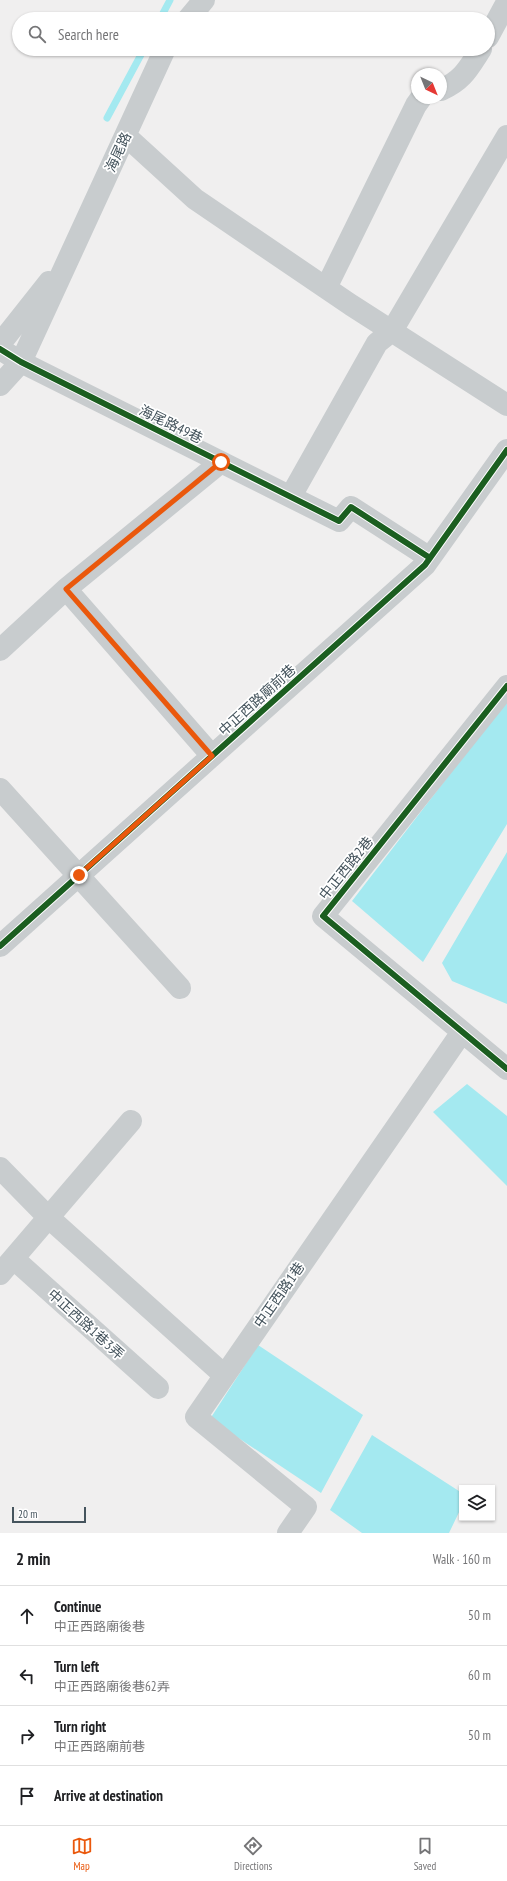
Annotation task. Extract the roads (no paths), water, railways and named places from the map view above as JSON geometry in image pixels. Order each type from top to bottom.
[{"type":"street","points":[[194,12],[204,0]]},
{"type":"street","points":[[495,24],[507,2]]},
{"type":"street","name":"海尾路","points":[[0,385],[21,362],[162,56]]},
{"type":"street","points":[[447,87],[455,84],[464,76],[476,56]]},
{"type":"street","points":[[326,288],[417,104]]},
{"type":"street","points":[[126,136],[195,199],[392,332],[507,405]]},
{"type":"street","points":[[291,496],[377,343],[392,332],[507,136]]},
{"type":"street","name":"海尾路","points":[[0,344],[71,254]]},
{"type":"street","name":"海尾路49巷","points":[[0,349],[21,362],[339,521],[351,508],[430,558]]},
{"type":"street","name":"中正西路廟前巷","points":[[0,946],[425,565],[507,450]]},
{"type":"street","points":[[0,650],[66,589],[221,462]]},
{"type":"street","points":[[66,589],[212,756]]},
{"type":"street","name":"中正西路2巷","points":[[507,686],[323,916],[507,1069]]},
{"type":"street","points":[[0,789],[180,988]]},
{"type":"street","name":"中正西路1巷","points":[[288,1533],[306,1507],[196,1417],[462,1032]]},
{"type":"street","points":[[7,1266],[131,1121]]},
{"type":"street","points":[[0,1168],[48,1217],[224,1375]]},
{"type":"street","name":"中正西路1巷3弄","points":[[7,1266],[158,1388]]},
{"type":"water","points":[[507,700],[507,824],[423,962],[352,901]]},
{"type":"water","points":[[507,852],[507,1004],[452,981],[442,963]]},
{"type":"water","points":[[467,1084],[507,1116],[507,1186],[433,1112]]},
{"type":"water","points":[[258,1345],[363,1415],[321,1493],[210,1419]]},
{"type":"water","points":[[372,1435],[459,1491],[459,1512],[449,1533],[362,1533],[330,1510]]},
{"type":"waterway","points":[[164,12],[170,0]]},
{"type":"waterway","points":[[107,118],[140,56]]}]
